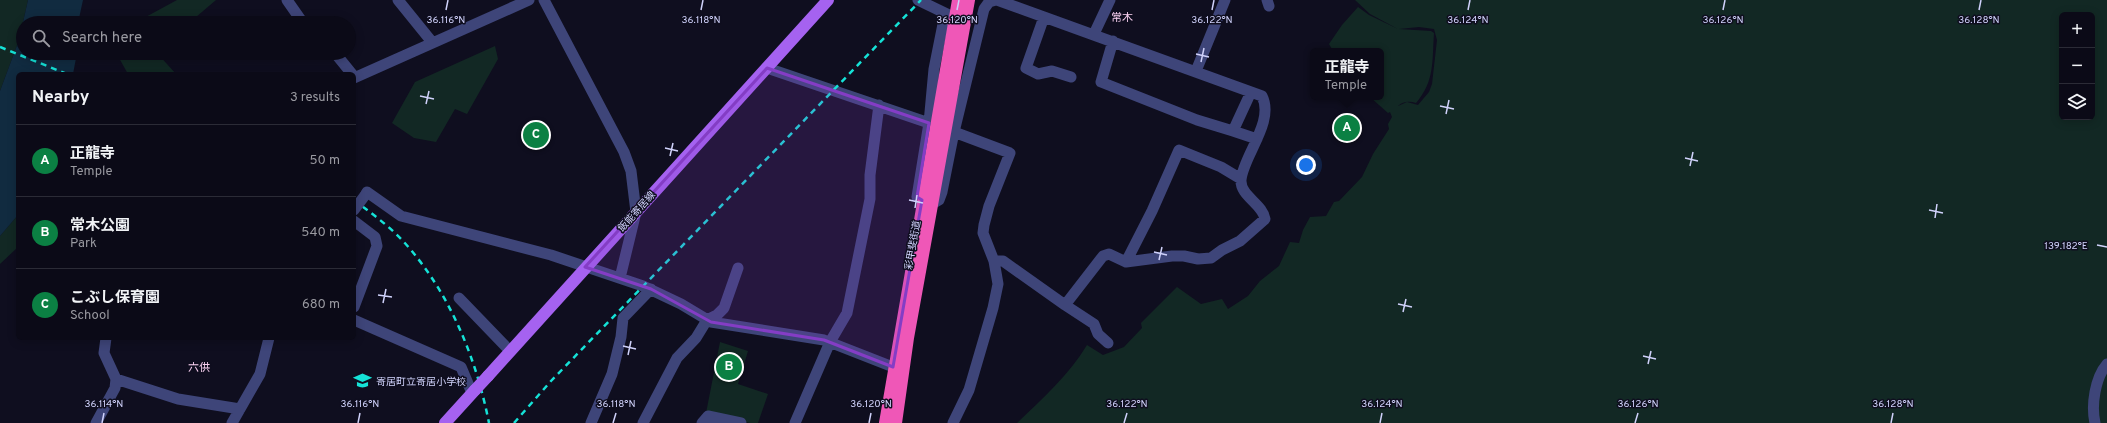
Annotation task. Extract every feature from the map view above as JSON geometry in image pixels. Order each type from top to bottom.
[{"type":"highway","name":"彩甲斐街道","points":[[896,423],[902,369],[939,116],[958,0]]},
{"type":"highway","name":"彩甲斐街道","points":[[885,423],[893,367],[969,0]]},
{"type":"main road","name":"飯能寄居線","points":[[445,423],[828,0]]},
{"type":"street","points":[[287,0],[298,16]]},
{"type":"street","points":[[398,0],[432,42]]},
{"type":"street","points":[[356,75],[529,0]]},
{"type":"street","points":[[544,0],[624,152],[631,171],[636,212],[620,278]]},
{"type":"street","points":[[918,0],[947,15],[932,81],[929,123],[917,197],[927,202],[939,200],[942,192],[976,21],[989,2],[1002,1],[1262,96],[1266,109],[1257,139],[1241,179]]},
{"type":"street","points":[[1094,34],[1110,0]]},
{"type":"street","points":[[1196,71],[1225,0]]},
{"type":"street","points":[[1044,17],[1026,68],[1038,74],[1052,71],[1071,77]]},
{"type":"street","points":[[1113,41],[1101,82],[1197,120],[1257,139]]},
{"type":"street","points":[[341,60],[351,72]]},
{"type":"street","points":[[767,68],[880,105],[929,123]]},
{"type":"street","points":[[1233,131],[1251,92]]},
{"type":"street","points":[[795,423],[830,342],[847,313],[870,199],[870,175],[880,105]]},
{"type":"street","points":[[953,423],[969,390],[993,308],[998,284],[994,261],[984,233],[984,225],[989,206],[1010,153],[954,132]]},
{"type":"street","points":[[1065,305],[1103,256],[1109,254],[1126,262],[1172,256],[1184,256],[1198,259],[1211,258],[1222,250],[1240,241],[1265,218],[1264,213],[1246,191],[1241,179],[1221,167],[1179,150],[1152,211],[1126,262]]},
{"type":"street","points":[[356,207],[368,192],[401,216],[552,255],[620,278],[651,289],[681,304],[711,322],[760,329],[830,342],[893,367]]},
{"type":"street","points":[[356,223],[375,237],[378,246],[356,302]]},
{"type":"street","points":[[994,261],[1003,261],[1094,324],[1098,334],[1108,343]]},
{"type":"street","points":[[645,422],[678,358],[696,338],[707,320],[717,315],[724,308],[738,268]]},
{"type":"street","points":[[591,423],[612,374],[621,337],[622,318],[651,289]]},
{"type":"street","points":[[459,298],[510,351]]},
{"type":"street","points":[[356,321],[462,367],[474,392]]},
{"type":"street","points":[[96,423],[115,388],[116,379],[104,352],[106,340]]},
{"type":"street","points":[[232,423],[260,374],[268,340]]},
{"type":"street","points":[[2095,423],[2094,417],[2097,385],[2107,364]]},
{"type":"street","points":[[116,379],[178,399],[240,409]]},
{"type":"street","points":[[702,423],[708,416],[741,423]]},
{"type":"highlighted area","points":[[767,68],[929,123],[917,197],[922,200],[893,367],[824,340],[711,322],[651,289],[585,267]]},
{"type":"green space","points":[[0,0],[28,0],[24,16],[16,16],[16,48],[0,91]]},
{"type":"green space","points":[[177,0],[216,0],[197,16],[148,16]]},
{"type":"green space","points":[[1355,0],[2107,0],[2107,423],[1017,423],[1064,377],[1087,345],[1103,355],[1124,347],[1142,328],[1141,323],[1177,287],[1201,304],[1222,299],[1228,309],[1248,296],[1260,281],[1279,266],[1290,242],[1299,243],[1303,230],[1310,217],[1326,216],[1334,202],[1339,201],[1362,177],[1373,154],[1389,129],[1388,124],[1392,117],[1390,112],[1388,113],[1373,100],[1384,100],[1384,48],[1331,48],[1329,44],[1342,25],[1358,7],[1369,15],[1398,29],[1370,14]],"holes":[[[1419,27],[1434,29],[1437,40],[1432,84],[1429,92],[1418,105],[1407,102],[1416,103],[1427,87],[1430,79],[1434,33],[1431,31],[1399,29]]]},
{"type":"green space","points":[[495,46],[498,59],[467,114],[455,109],[436,142],[414,138],[392,123],[415,82]]},
{"type":"green space","points":[[120,60],[163,60],[174,72],[127,72]]},
{"type":"green space","points":[[16,217],[16,249],[0,264],[0,236]]},
{"type":"green space","points":[[720,342],[748,351],[738,384],[768,394],[758,423],[750,423],[706,413]]},
{"type":"water","points":[[28,0],[83,0],[80,16],[24,16]]},
{"type":"water","points":[[16,48],[16,60],[76,60],[73,72],[16,72],[16,217],[0,236],[0,91]]},
{"type":"railway","points":[[514,423],[551,381],[921,0]]},
{"type":"railway","points":[[0,47],[16,53]]},
{"type":"railway","points":[[32,60],[62,72]]},
{"type":"railway","points":[[356,202],[379,219],[403,241],[434,281],[447,303],[468,350],[477,374],[489,423]]},
{"type":"place","name":"正龍寺","points":[[1347,128]]},
{"type":"place","name":"こぶし保育園","points":[[536,135]]},
{"type":"place","name":"常木公園","points":[[729,367]]},
{"type":"place","name":"寄居町立寄居小学校","points":[[363,381]]},
{"type":"district","name":"常木","points":[[1122,17]]},
{"type":"district","name":"六供","points":[[199,367]]}]
